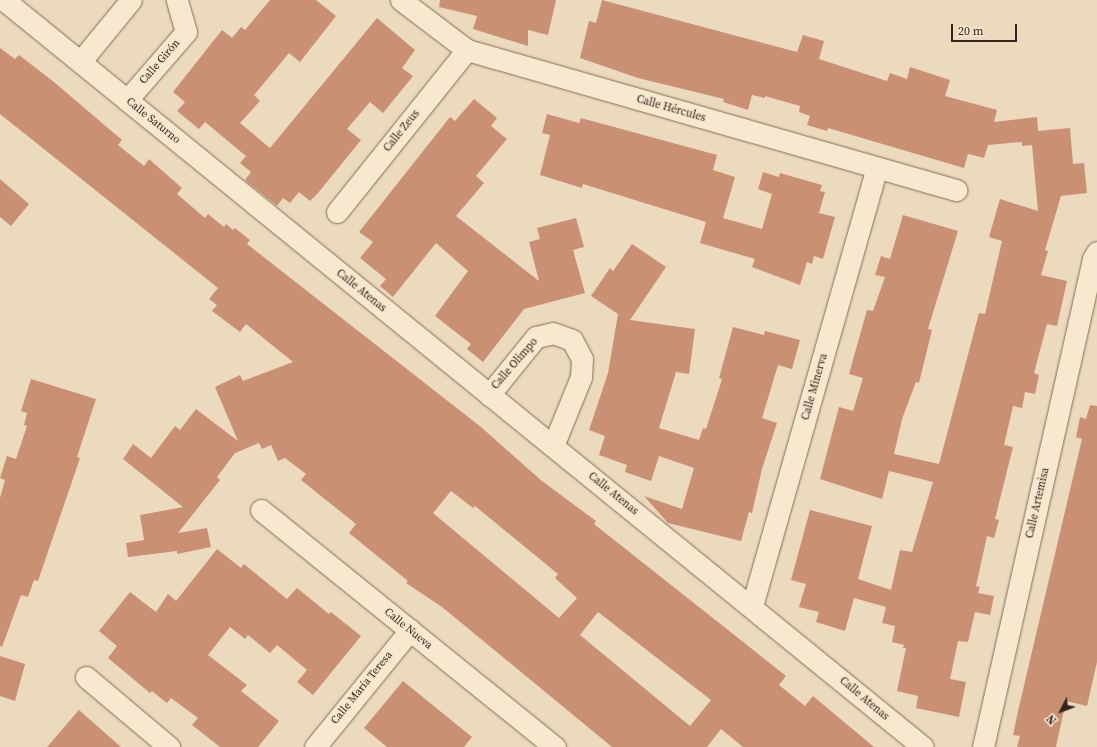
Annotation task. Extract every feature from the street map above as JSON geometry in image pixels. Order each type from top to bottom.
[{"type":"street","name":"Calle Saturno","points":[[4,0],[127,100],[310,242]]},
{"type":"street","points":[[80,62],[131,0]]},
{"type":"street","name":"Calle Girón","points":[[127,100],[186,32],[178,0]]},
{"type":"street","name":"Calle Hércules","points":[[401,0],[467,50],[956,190]]},
{"type":"street","name":"Calle Zeus","points":[[337,212],[467,50]]},
{"type":"street","name":"Calle Minerva","points":[[752,606],[877,168]]},
{"type":"street","name":"Calle Atenas","points":[[310,242],[489,395],[752,606],[923,747]]},
{"type":"street","name":"Calle Artemisa","points":[[983,747],[1095,255]]},
{"type":"street","name":"Calle Olimpo","points":[[489,395],[536,337],[553,333],[572,340],[582,359],[581,377],[553,446]]},
{"type":"street","name":"Calle Nueva","points":[[261,510],[555,747]]},
{"type":"street","name":"Calle María Teresa","points":[[315,747],[410,630]]},
{"type":"street","points":[[86,677],[169,747]]},
{"type":"building","points":[[270,0],[316,0],[336,16],[300,62],[289,53],[254,95],[260,101],[240,123],[270,148],[377,18],[415,50],[402,68],[413,76],[383,113],[370,102],[347,129],[361,140],[318,193],[310,201],[299,192],[290,203],[283,198],[277,206],[245,180],[251,172],[240,163],[246,156],[205,122],[199,129],[177,111],[185,102],[173,92],[222,30],[232,38],[241,27],[245,30]]},
{"type":"building","points":[[440,0],[556,0],[548,35],[528,30],[528,46],[473,29],[477,16],[439,7]]},
{"type":"building","points":[[602,0],[797,52],[803,35],[824,41],[819,59],[887,81],[890,73],[907,79],[910,67],[950,80],[945,96],[997,110],[994,122],[1037,117],[1038,131],[1070,128],[1073,164],[1084,163],[1087,193],[1061,196],[1045,250],[1048,251],[1041,275],[1067,281],[1057,326],[1047,324],[1034,373],[1039,375],[1035,394],[1025,392],[1022,408],[1013,406],[1004,445],[1013,447],[995,519],[999,520],[994,538],[987,536],[976,586],[980,587],[978,593],[994,596],[990,615],[975,612],[968,642],[958,641],[950,679],[966,682],[959,717],[916,708],[918,696],[897,691],[906,648],[903,648],[904,645],[892,642],[895,626],[882,623],[886,607],[854,598],[845,631],[816,622],[819,612],[799,607],[806,584],[791,580],[810,510],[872,526],[858,579],[891,590],[900,550],[912,552],[933,482],[889,471],[882,499],[820,479],[839,407],[853,411],[863,378],[849,374],[867,310],[873,311],[885,277],[875,275],[881,256],[890,259],[903,215],[958,231],[928,329],[932,330],[919,383],[916,382],[902,419],[894,454],[939,464],[979,313],[985,314],[1002,241],[989,237],[1000,199],[1038,211],[1032,145],[1022,146],[1022,142],[988,145],[984,158],[968,154],[964,168],[828,128],[827,131],[807,125],[810,116],[799,112],[800,106],[765,96],[765,98],[752,95],[748,110],[723,102],[724,99],[638,78],[580,58],[589,21],[596,23]]},
{"type":"building","points":[[0,48],[15,59],[19,55],[54,82],[122,140],[118,145],[144,166],[149,159],[182,188],[177,194],[205,218],[208,214],[224,227],[226,224],[233,230],[235,228],[250,240],[247,244],[481,427],[542,481],[596,521],[594,524],[786,676],[779,685],[805,706],[813,696],[874,747],[743,747],[721,729],[707,747],[612,747],[442,607],[406,583],[408,581],[349,533],[356,524],[301,480],[306,474],[285,458],[278,461],[271,445],[262,449],[259,443],[235,453],[217,477],[220,480],[178,533],[207,528],[211,547],[177,554],[177,551],[128,557],[126,543],[144,540],[140,515],[183,507],[123,459],[133,444],[151,458],[175,426],[180,430],[196,409],[238,441],[215,387],[240,375],[243,381],[293,362],[246,324],[240,332],[212,311],[217,305],[209,299],[218,288],[0,114]],"holes":[[[451,491],[473,508],[475,506],[558,574],[555,578],[577,598],[559,618],[433,513]],[[598,612],[711,700],[690,726],[580,635]]]},
{"type":"building","points":[[474,99],[497,118],[491,126],[507,139],[476,176],[484,183],[456,216],[539,281],[529,242],[540,239],[537,228],[576,218],[584,247],[573,250],[585,293],[524,309],[483,362],[467,349],[471,344],[435,316],[468,271],[436,243],[393,297],[380,286],[386,279],[360,258],[373,242],[359,232],[450,117],[455,121]]},
{"type":"building","points":[[547,114],[579,123],[581,118],[717,155],[713,170],[735,177],[723,218],[762,229],[772,194],[758,189],[763,172],[779,177],[780,173],[822,185],[820,191],[825,192],[819,213],[835,217],[823,259],[814,256],[812,264],[807,262],[800,285],[752,267],[755,259],[700,243],[706,222],[583,184],[582,188],[540,175],[550,135],[542,133]]},
{"type":"building","points":[[0,179],[29,204],[11,226],[0,217]]},
{"type":"building","points":[[632,244],[666,267],[630,320],[695,329],[689,374],[676,372],[659,428],[699,440],[703,428],[706,429],[722,379],[719,378],[733,327],[764,335],[765,331],[800,340],[792,369],[778,365],[762,418],[777,423],[762,469],[752,513],[749,512],[741,541],[668,523],[644,496],[682,509],[694,468],[659,456],[651,481],[625,472],[627,465],[599,455],[605,436],[589,430],[608,373],[618,314],[591,296],[610,268],[613,271]]},
{"type":"building","points":[[31,379],[96,399],[77,457],[80,458],[38,581],[34,580],[28,597],[21,595],[2,647],[0,646],[0,498],[5,480],[0,478],[7,456],[16,459],[27,426],[24,425],[27,413],[21,411]]},
{"type":"building","points":[[1090,405],[1097,406],[1097,662],[1087,706],[1066,701],[1056,747],[1017,747],[1020,736],[1013,735],[1082,439],[1076,437],[1080,417],[1086,419]]},
{"type":"building","points":[[217,549],[241,568],[244,564],[287,599],[297,588],[329,614],[331,612],[361,636],[313,695],[297,682],[307,670],[277,645],[270,653],[248,635],[245,639],[230,627],[208,655],[247,685],[241,691],[279,721],[258,747],[220,747],[192,725],[198,718],[171,698],[167,703],[152,691],[150,693],[108,658],[117,646],[99,631],[130,592],[156,612],[168,594],[176,601]]},
{"type":"building","points":[[0,656],[25,664],[15,701],[0,696]]},
{"type":"building","points":[[403,681],[472,737],[464,747],[387,747],[364,728]]},
{"type":"building","points":[[79,710],[121,747],[47,747]]}]
